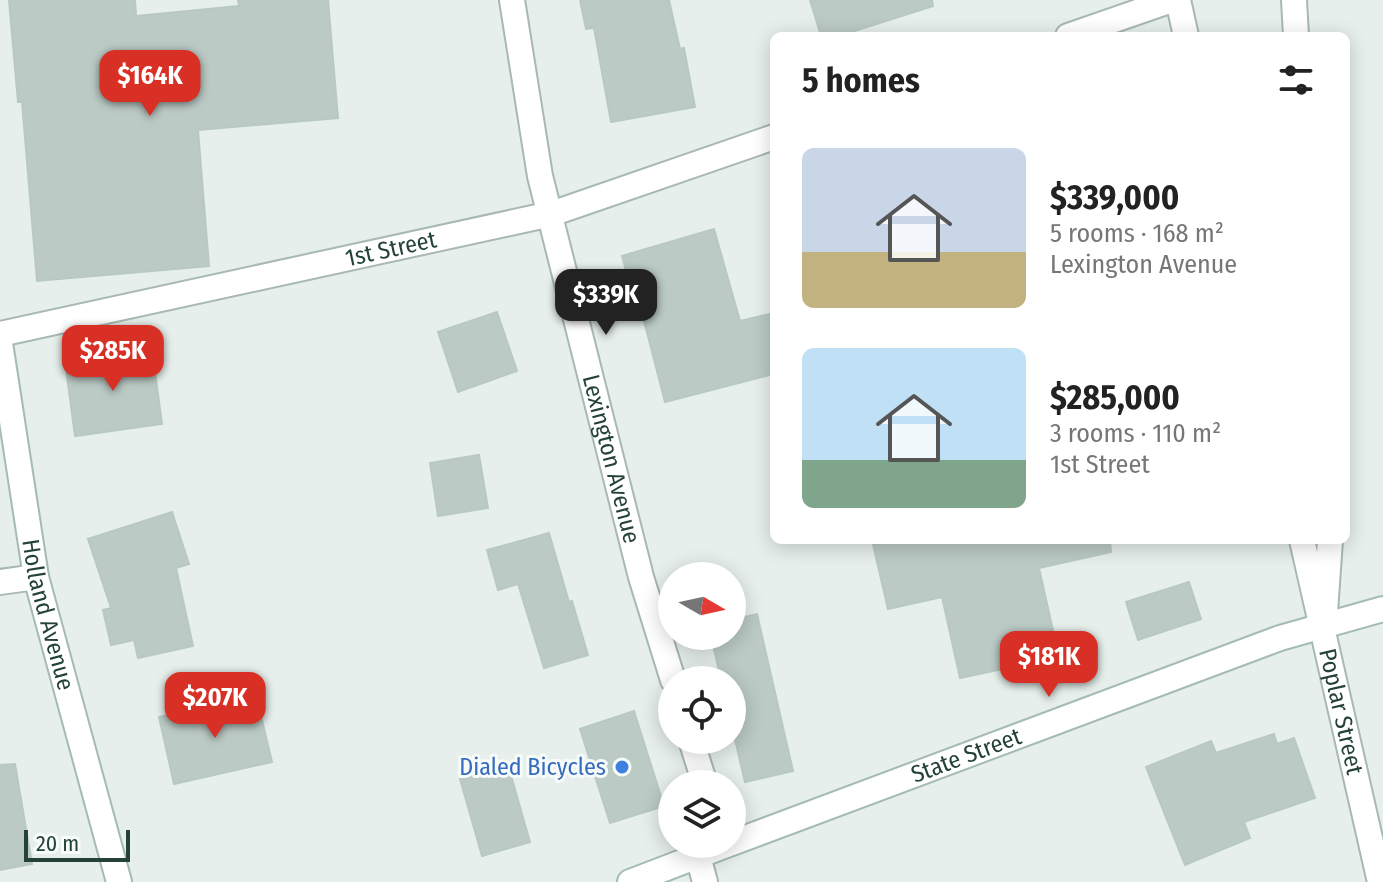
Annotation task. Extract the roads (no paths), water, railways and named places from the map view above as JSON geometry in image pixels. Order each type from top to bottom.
[{"type":"street","name":"Lexington Avenue","points":[[512,0],[540,176],[641,577],[669,666]]},
{"type":"street","points":[[1080,32],[1172,0]]},
{"type":"street","points":[[1178,0],[1185,32]]},
{"type":"street","points":[[1294,0],[1296,32]]},
{"type":"street","name":"1st Street","points":[[0,334],[551,214],[770,138]]},
{"type":"street","name":"Holland Avenue","points":[[0,343],[36,577],[119,882]]},
{"type":"street","name":"Poplar Street","points":[[1303,544],[1380,882]]},
{"type":"street","points":[[1323,626],[1330,544]]},
{"type":"street","points":[[0,582],[36,577]]},
{"type":"street","name":"State Street","points":[[746,837],[1280,638],[1383,609]]},
{"type":"street","name":"State Street","points":[[630,882],[693,858]]},
{"type":"street","points":[[699,858],[705,882]]},
{"type":"place","name":"Dialed Bicycles","points":[[622,767]]}]
